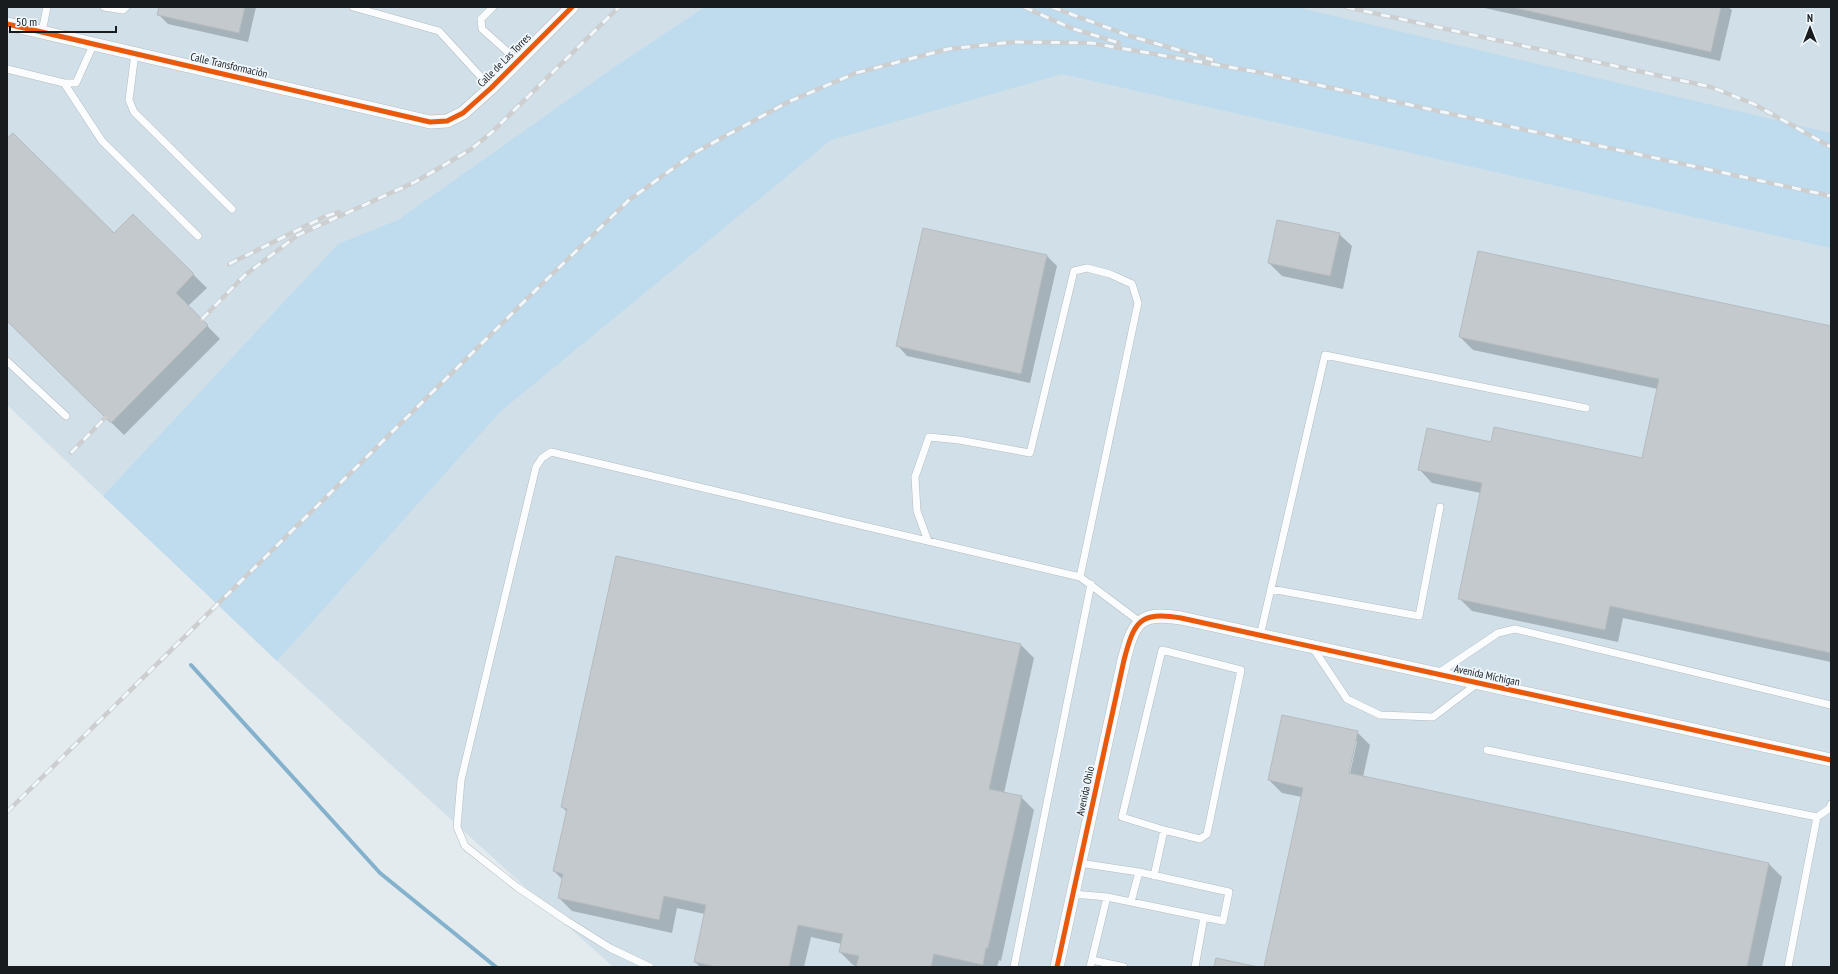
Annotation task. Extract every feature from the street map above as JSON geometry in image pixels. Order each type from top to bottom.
[{"type":"street","name":"Calle de Las Torres","points":[[447,121],[463,113],[491,88],[572,7]]},
{"type":"street","name":"Calle Transformación","points":[[7,24],[430,122],[447,121]]},
{"type":"street","name":"Avenida Míchigan","points":[[1140,622],[1147,618],[1166,616],[1831,760]]},
{"type":"street","name":"Avenida Ohio","points":[[1057,967],[1129,638],[1134,628],[1140,622]]},
{"type":"lane","points":[[42,32],[47,7]]},
{"type":"lane","points":[[104,7],[123,10],[126,7]]},
{"type":"lane","points":[[353,7],[439,31],[491,88]]},
{"type":"lane","points":[[493,7],[481,19],[482,29],[518,61]]},
{"type":"lane","points":[[7,69],[64,83],[76,83],[94,43]]},
{"type":"lane","points":[[135,53],[129,100],[134,112],[232,209]]},
{"type":"lane","points":[[64,83],[102,141],[198,236]]},
{"type":"lane","points":[[928,541],[917,511],[915,477],[929,437],[959,440],[1030,453],[1074,271],[1087,268],[1110,274],[1132,284],[1138,302],[1080,577]]},
{"type":"lane","points":[[1260,636],[1325,355],[1586,408]]},
{"type":"lane","points":[[7,361],[66,416]]},
{"type":"lane","points":[[650,967],[610,948],[517,887],[466,846],[457,827],[461,780],[536,467],[542,458],[551,452],[1080,577],[1140,622]]},
{"type":"lane","points":[[1271,589],[1419,616],[1440,507]]},
{"type":"lane","points":[[1014,967],[1091,584]]},
{"type":"lane","points":[[1437,674],[1498,633],[1515,629],[1831,705]]},
{"type":"lane","points":[[1313,648],[1347,699],[1380,714],[1433,717],[1478,684]]},
{"type":"lane","points":[[1162,650],[1241,670],[1207,834],[1200,839],[1164,830],[1122,817],[1162,650]]},
{"type":"lane","points":[[1487,750],[1817,817]]},
{"type":"lane","points":[[1788,967],[1817,817],[1830,808],[1831,804]]},
{"type":"lane","points":[[1154,876],[1164,830]]},
{"type":"lane","points":[[1073,894],[1107,897],[1223,921],[1229,892],[1139,872],[1079,863]]},
{"type":"lane","points":[[1131,902],[1139,872]]},
{"type":"lane","points":[[1107,897],[1091,963],[1124,967]]},
{"type":"lane","points":[[1195,967],[1204,917]]},
{"type":"shaded area","points":[[7,7],[1831,7],[1831,967],[613,967],[277,661],[7,405]]},
{"type":"shaded area","points":[[705,7],[1296,7],[1831,133],[1831,248],[1062,74],[831,140],[501,411],[277,661],[103,496],[338,244],[398,220],[619,64]]},
{"type":"building","points":[[159,7],[245,7],[239,33],[157,15]]},
{"type":"building","points":[[1511,7],[1721,7],[1711,52]]},
{"type":"building","points":[[13,133],[114,233],[133,214],[194,274],[176,293],[208,325],[111,423],[7,321],[7,138]]},
{"type":"building","points":[[1277,220],[1340,233],[1330,276],[1268,263]]},
{"type":"building","points":[[923,228],[1047,255],[1021,374],[896,346]]},
{"type":"building","points":[[1478,251],[1831,326],[1831,653],[1610,606],[1605,630],[1458,599],[1482,483],[1418,470],[1427,428],[1491,442],[1494,427],[1642,458],[1659,379],[1459,337]]},
{"type":"building","points":[[616,556],[1021,644],[989,789],[1022,796],[983,965],[934,954],[931,967],[856,967],[859,956],[839,952],[843,934],[798,925],[789,967],[717,967],[694,962],[706,905],[664,896],[659,920],[558,898],[563,874],[553,871],[567,809],[561,807]]},
{"type":"building","points":[[1282,715],[1358,731],[1349,773],[1769,863],[1747,967],[1264,967],[1303,788],[1268,780]]},
{"type":"building","points":[[1216,958],[1258,967],[1214,967]]},
{"type":"waterway","points":[[191,665],[380,873],[496,967]]},
{"type":"railway","points":[[202,319],[245,275],[298,235],[415,182],[470,150],[491,133],[619,7]]},
{"type":"railway","points":[[1024,7],[1071,28],[1119,43]]},
{"type":"railway","points":[[1052,7],[1130,36],[1213,60]]},
{"type":"railway","points":[[1346,7],[1711,87],[1754,104],[1831,147]]},
{"type":"railway","points":[[7,812],[629,200],[696,152],[788,102],[856,73],[948,49],[1014,42],[1091,43],[1258,72],[1831,196]]},
{"type":"railway","points":[[229,264],[326,216],[339,212]]},
{"type":"railway","points":[[71,453],[105,418]]},
{"type":"cycle path","points":[[7,24],[430,122],[447,121],[463,113],[491,88],[572,7]]},
{"type":"cycle path","points":[[1057,967],[1124,660],[1135,628],[1140,622],[1147,618],[1156,616],[1181,618],[1831,760]]}]
